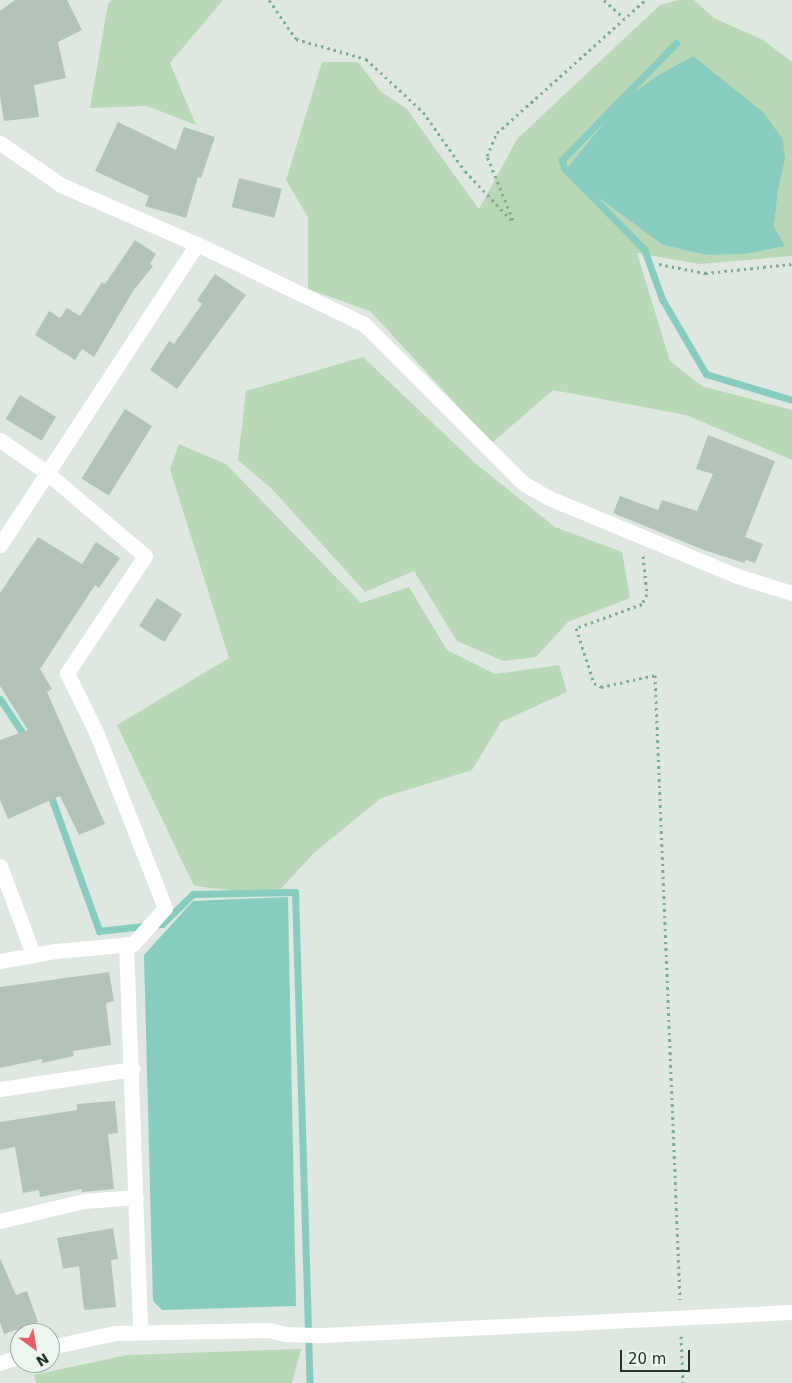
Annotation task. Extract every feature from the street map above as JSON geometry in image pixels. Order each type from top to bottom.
[{"type":"street","points":[[0,143],[61,184],[197,244],[364,324],[523,483],[549,498],[737,576],[792,593]]},
{"type":"street","points":[[0,545],[197,244]]},
{"type":"street","points":[[0,440],[46,472],[145,556],[67,673],[96,732],[165,908],[130,944],[33,954],[0,961]]},
{"type":"street","points":[[0,866],[33,954]]},
{"type":"street","points":[[130,944],[140,1332]]},
{"type":"street","points":[[0,1089],[132,1069]]},
{"type":"street","points":[[0,1221],[84,1200],[136,1198]]},
{"type":"street","points":[[60,1345],[116,1333],[270,1330],[285,1334],[323,1335],[792,1312]]},
{"type":"path","points":[[270,0],[296,39],[366,59],[423,112],[465,171],[514,223],[487,156],[497,133],[645,0]]},
{"type":"path","points":[[604,0],[624,18]]},
{"type":"path","points":[[658,264],[704,273],[792,264]]},
{"type":"path","points":[[641,536],[645,600],[642,604],[576,628],[594,684],[601,687],[655,675],[683,1383]]},
{"type":"green space","points":[[112,0],[223,0],[170,63],[196,125],[147,106],[90,108],[108,4]]},
{"type":"green space","points":[[679,0],[694,0],[714,18],[763,40],[792,62],[792,256],[700,264],[637,253],[670,361],[702,386],[792,410],[792,460],[686,415],[553,390],[492,443],[370,311],[308,289],[308,217],[286,180],[322,62],[358,62],[381,92],[406,108],[479,209],[517,139],[660,5]],"holes":[[[785,160],[778,190],[774,227],[745,254],[706,255],[663,245]]]},
{"type":"green space","points":[[363,357],[475,463],[555,527],[622,552],[630,598],[568,622],[536,657],[503,661],[457,641],[414,571],[365,592],[273,490],[238,460],[246,391]]},
{"type":"green space","points":[[179,444],[226,464],[361,603],[409,587],[447,650],[495,674],[559,665],[567,692],[501,722],[472,770],[381,798],[315,852],[275,895],[194,886],[117,725],[229,658],[170,469]]},
{"type":"green space","points":[[301,1349],[292,1383],[36,1383],[34,1375],[60,1373],[60,1369],[127,1355]]},
{"type":"water","points":[[693,56],[764,113],[783,140],[785,160],[778,190],[774,227],[785,246],[745,254],[706,255],[663,245],[564,172],[622,101],[657,76]]},
{"type":"water","points":[[288,897],[296,1306],[162,1310],[153,1301],[144,955],[193,901]]},
{"type":"building","points":[[15,0],[67,0],[82,30],[58,42],[66,78],[34,85],[39,117],[4,121],[0,96],[0,11]]},
{"type":"building","points":[[118,122],[176,150],[184,127],[215,137],[201,178],[198,177],[186,218],[145,206],[149,196],[95,171]]},
{"type":"building","points":[[239,178],[282,189],[274,218],[232,207]]},
{"type":"building","points":[[135,240],[156,254],[150,264],[153,266],[133,291],[94,357],[82,349],[75,360],[35,335],[49,311],[60,318],[67,308],[80,316],[102,282],[105,284]]},
{"type":"building","points":[[215,274],[246,295],[177,389],[150,370],[169,341],[174,344],[202,304],[197,300]]},
{"type":"building","points":[[20,395],[56,417],[42,441],[6,419]]},
{"type":"building","points":[[125,409],[152,426],[109,495],[82,479]]},
{"type":"building","points":[[708,435],[775,461],[745,537],[763,544],[755,563],[746,560],[744,563],[704,550],[613,513],[620,496],[658,510],[662,500],[697,511],[713,474],[696,469]]},
{"type":"building","points":[[38,537],[82,564],[96,542],[120,558],[99,588],[95,585],[40,669],[52,689],[47,692],[105,824],[79,835],[60,796],[8,819],[0,800],[0,740],[28,730],[0,686],[0,593]]},
{"type":"building","points":[[157,598],[182,614],[164,642],[139,626]]},
{"type":"building","points":[[109,972],[114,1001],[106,1003],[111,1045],[73,1051],[74,1056],[42,1063],[42,1059],[0,1068],[0,987]]},
{"type":"building","points":[[115,1101],[118,1133],[108,1134],[114,1189],[82,1192],[82,1189],[40,1197],[39,1190],[23,1193],[15,1147],[0,1150],[0,1122],[77,1110],[77,1104]]},
{"type":"building","points":[[113,1228],[118,1259],[111,1260],[116,1307],[84,1310],[79,1266],[63,1269],[57,1238]]},
{"type":"building","points":[[0,1258],[16,1295],[27,1291],[38,1322],[10,1323],[10,1332],[4,1334],[0,1322]]},
{"type":"waterway","points":[[676,43],[562,160],[564,168],[644,249],[662,299],[706,374],[792,400]]},
{"type":"waterway","points":[[0,699],[27,740]]},
{"type":"waterway","points":[[49,791],[99,931],[162,924],[193,894],[295,892],[310,1383]]}]
